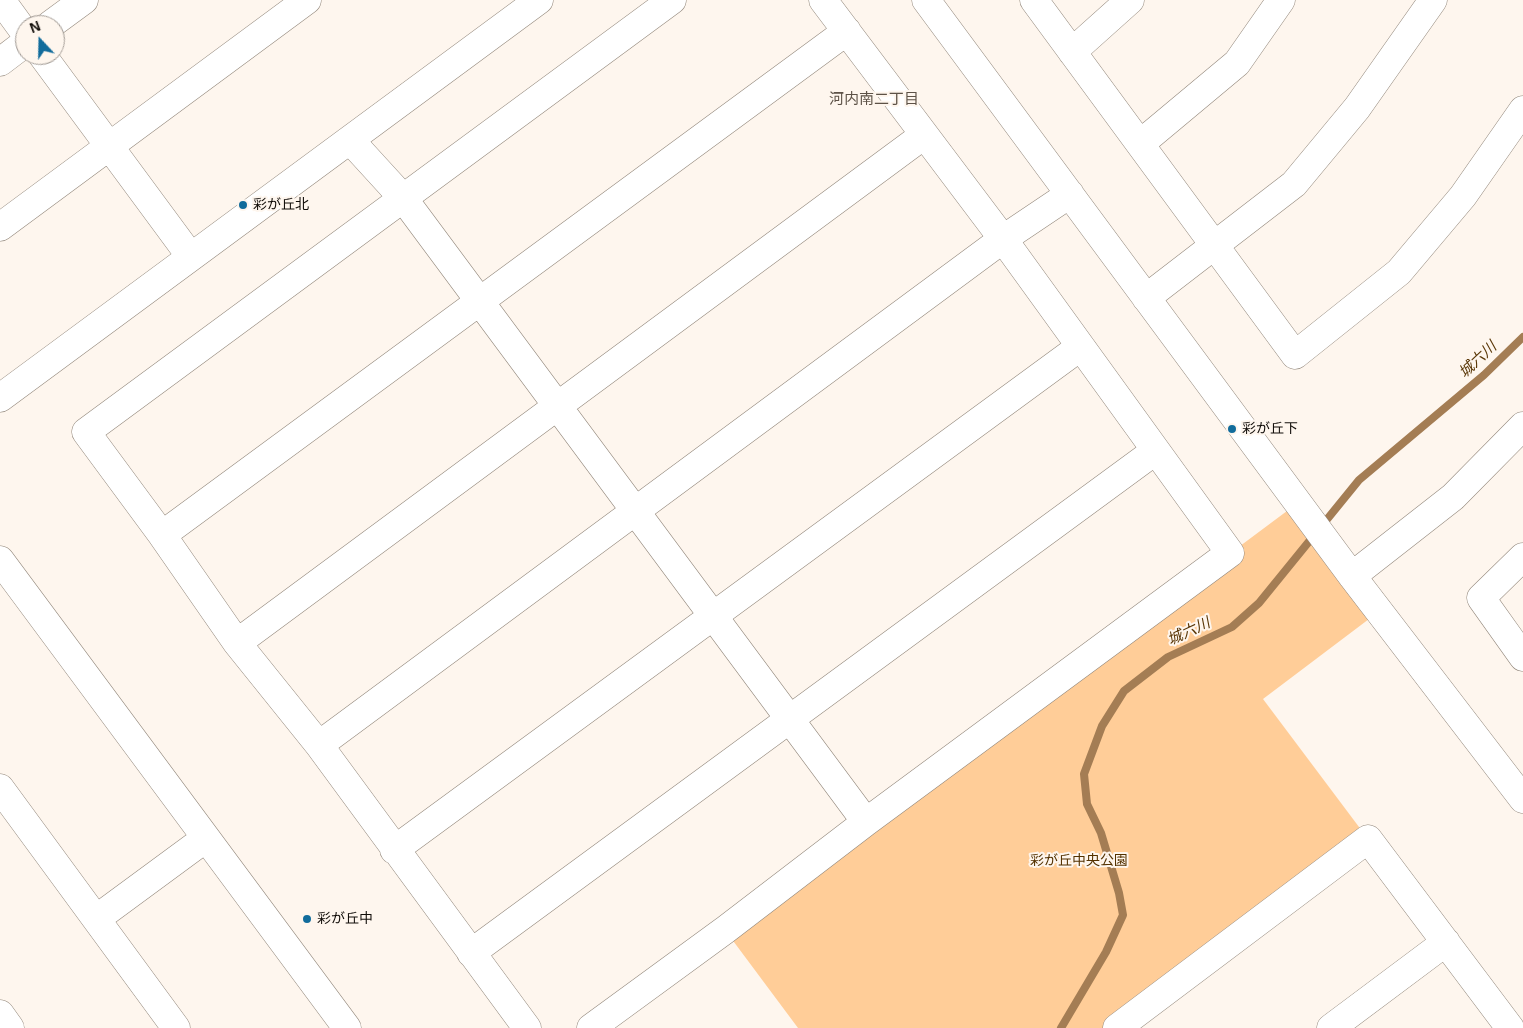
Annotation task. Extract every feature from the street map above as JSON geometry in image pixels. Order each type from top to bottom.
[{"type":"street","points":[[1,0],[15,19]]},
{"type":"street","points":[[64,15],[84,0]]},
{"type":"street","points":[[0,227],[307,0]]},
{"type":"street","points":[[0,398],[539,0]]},
{"type":"street","points":[[527,1028],[394,850],[319,745],[237,643],[162,535],[86,432],[672,0]]},
{"type":"street","points":[[591,1028],[1230,553],[1003,239],[823,0]]},
{"type":"street","points":[[926,0],[1352,576],[1523,799]]},
{"type":"street","points":[[1034,0],[1295,355],[1399,272],[1463,196],[1523,110]]},
{"type":"street","points":[[1072,52],[1130,0]]},
{"type":"street","points":[[1140,144],[1237,63],[1281,0]]},
{"type":"street","points":[[1146,298],[1294,184],[1356,108],[1433,0]]},
{"type":"street","points":[[162,535],[847,31]]},
{"type":"street","points":[[0,62],[15,51]]},
{"type":"street","points":[[49,65],[191,257]]},
{"type":"street","points":[[237,643],[924,135]]},
{"type":"street","points":[[350,140],[403,198],[556,407],[866,822]]},
{"type":"street","points":[[319,745],[1003,239],[1070,194]]},
{"type":"street","points":[[394,850],[1080,347]]},
{"type":"street","points":[[1352,576],[1453,497],[1523,426]]},
{"type":"street","points":[[471,953],[1155,451]]},
{"type":"street","points":[[1523,557],[1481,598],[1523,657]]},
{"type":"street","points":[[0,560],[347,1028]]},
{"type":"street","points":[[0,788],[176,1028]]},
{"type":"street","points":[[96,919],[206,838]]},
{"type":"street","points":[[1117,1028],[1368,839],[1510,1028]]},
{"type":"street","points":[[1331,1028],[1446,942]]},
{"type":"street","points":[[0,1014],[10,1028]]},
{"type":"green space","name":"彩が丘中央公園","points":[[1287,511],[1369,619],[1263,699],[1368,839],[1115,1028],[798,1028],[725,930]]},
{"type":"waterway","name":"城六川","points":[[1061,1028],[1106,952],[1123,915],[1119,893],[1101,833],[1087,804],[1084,774],[1102,726],[1124,691],[1168,657],[1232,627],[1259,603],[1359,480],[1484,375],[1523,337]]},
{"type":"place","name":"彩が丘北","points":[[243,205]]},
{"type":"place","name":"彩が丘下","points":[[1232,429]]},
{"type":"place","name":"彩が丘中","points":[[307,919]]},
{"type":"district","name":"河内南二丁目","points":[[874,100]]}]
